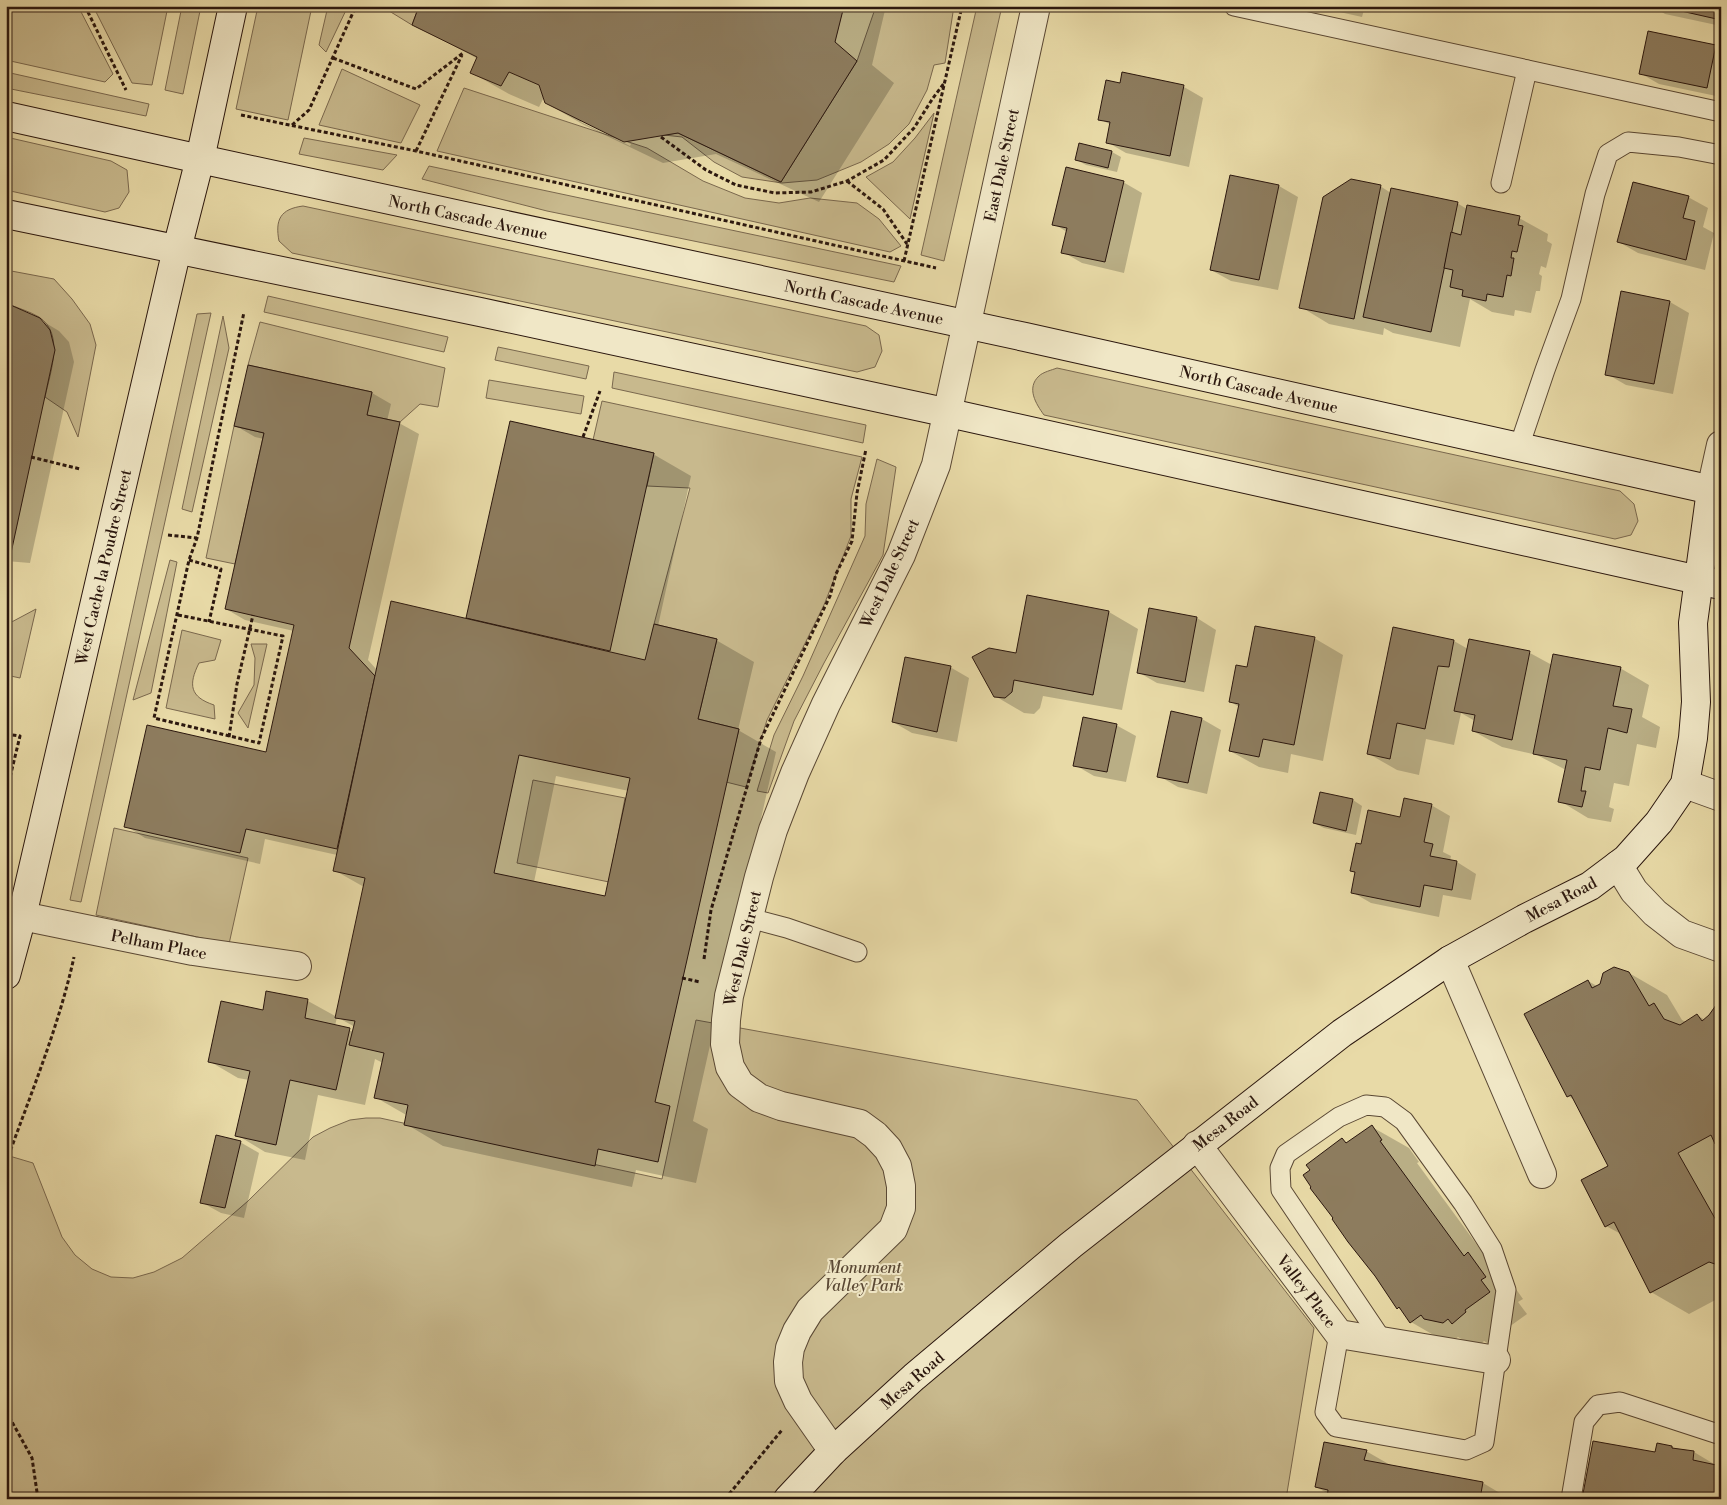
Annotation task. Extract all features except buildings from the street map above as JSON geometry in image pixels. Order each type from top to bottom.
[{"type":"street","name":"West Cache la Poudre Street","points":[[6,975],[22,916],[177,249],[200,159],[233,6]]},
{"type":"street","name":"East Dale Street","points":[[966,325],[1036,6]]},
{"type":"street","name":"North Cascade Avenue","points":[[6,116],[1716,491]]},
{"type":"street","points":[[6,214],[480,312],[948,413],[1709,583]]},
{"type":"street","name":"West Dale Street","points":[[833,1451],[798,1401],[789,1381],[788,1362],[790,1348],[810,1310],[893,1229],[901,1208],[901,1186],[897,1166],[888,1149],[875,1134],[860,1124],[781,1106],[759,1098],[740,1084],[730,1067],[725,1044],[726,1020],[729,996],[759,876],[773,830],[795,773],[826,704],[900,555],[936,465],[966,325]]},
{"type":"street","points":[[1721,445],[1709,583],[1693,623],[1696,702],[1693,738],[1685,784],[1721,797]]},
{"type":"street","name":"Mesa Road","points":[[788,1499],[833,1451],[921,1370],[1071,1245],[1342,1033],[1450,960],[1524,919],[1590,886],[1626,859],[1658,822],[1685,784]]},
{"type":"street","points":[[1618,865],[1634,891],[1655,913],[1682,934],[1721,948]]},
{"type":"street","name":"Pelham Place","points":[[22,916],[193,951],[296,966]]},
{"type":"street","points":[[1450,960],[1542,1174]]},
{"type":"street","name":"Valley Place","points":[[1197,1145],[1339,1334],[1496,1360]]},
{"type":"lane","points":[[1234,6],[1721,112]]},
{"type":"lane","points":[[1501,183],[1527,70]]},
{"type":"lane","points":[[1519,447],[1571,299],[1594,194],[1608,154],[1628,142],[1679,147],[1721,156]]},
{"type":"lane","points":[[749,918],[787,928],[857,952]]},
{"type":"lane","points":[[1339,1334],[1325,1412],[1336,1427],[1466,1450],[1484,1442],[1506,1290],[1492,1249],[1463,1203],[1404,1121],[1385,1108],[1366,1105],[1339,1117],[1286,1154],[1280,1168],[1281,1190],[1382,1340]]},
{"type":"lane","points":[[1571,1499],[1584,1422],[1598,1405],[1620,1402],[1721,1435]]},
{"type":"path","points":[[86,6],[126,90]]},
{"type":"path","points":[[291,125],[309,110],[356,6]]},
{"type":"path","points":[[904,260],[962,6]]},
{"type":"path","points":[[333,58],[416,89],[463,53],[416,151]]},
{"type":"path","points":[[661,137],[706,170],[736,185],[775,193],[811,192],[847,181],[884,160],[914,128],[945,82]]},
{"type":"path","points":[[238,114],[416,151],[936,268]]},
{"type":"path","points":[[847,181],[883,209],[907,244]]},
{"type":"path","points":[[178,615],[283,636],[259,743],[154,718],[189,560],[197,538],[244,312]]},
{"type":"path","points":[[583,437],[600,391]]},
{"type":"path","points":[[703,962],[711,910],[761,740],[830,596],[836,574],[852,541],[857,493],[866,448]]},
{"type":"path","points":[[31,457],[80,469]]},
{"type":"path","points":[[168,535],[197,538]]},
{"type":"path","points":[[189,560],[221,569],[209,622]]},
{"type":"path","points":[[228,737],[237,684],[254,615]]},
{"type":"path","points":[[6,734],[20,736],[6,794]]},
{"type":"path","points":[[6,1170],[7,1160],[70,978],[80,928]]},
{"type":"path","points":[[682,978],[700,982],[699,990]]},
{"type":"path","points":[[6,1411],[32,1458],[38,1499]]},
{"type":"path","points":[[725,1499],[782,1428]]},
{"type":"green space","points":[[6,6],[78,6],[113,74],[105,82],[6,60]]},
{"type":"green space","points":[[93,6],[168,6],[152,85],[132,83]]},
{"type":"green space","points":[[182,6],[201,6],[183,94],[165,90]]},
{"type":"green space","points":[[258,6],[312,6],[288,120],[236,109]]},
{"type":"green space","points":[[328,6],[348,6],[326,52],[319,45]]},
{"type":"green space","points":[[381,6],[419,6],[412,25]]},
{"type":"green space","points":[[876,6],[954,6],[945,63],[934,65],[927,90],[909,124],[889,144],[861,162],[817,180],[782,183],[742,177],[714,162],[682,137],[664,135],[678,133],[781,182],[857,61]]},
{"type":"green space","points":[[977,6],[1002,6],[944,261],[921,255]]},
{"type":"green space","points":[[342,69],[420,105],[401,143],[319,125]]},
{"type":"green space","points":[[6,72],[149,104],[146,116],[6,88]]},
{"type":"green space","points":[[464,88],[647,148],[703,181],[745,198],[779,203],[810,198],[857,203],[879,219],[901,246],[890,252],[437,151]]},
{"type":"green space","points":[[934,113],[910,219],[866,177],[893,162]]},
{"type":"green space","points":[[6,137],[111,161],[127,170],[129,192],[119,208],[105,212],[6,190]]},
{"type":"green space","points":[[304,138],[397,155],[383,170],[299,154]]},
{"type":"green space","points":[[429,166],[901,266],[894,282],[547,211],[422,179]]},
{"type":"green space","points":[[303,206],[866,326],[879,335],[882,351],[875,367],[857,372],[292,253],[279,241],[279,221],[284,213]]},
{"type":"green space","points":[[6,270],[54,279],[72,299],[90,324],[96,345],[78,437],[67,412],[45,397],[54,354],[52,333],[47,324],[39,317],[6,303]]},
{"type":"green space","points":[[268,296],[448,337],[444,352],[264,312]]},
{"type":"green space","points":[[211,313],[81,902],[70,900],[197,314]]},
{"type":"green space","points":[[223,316],[229,348],[192,512],[182,509]]},
{"type":"green space","points":[[260,322],[445,368],[438,407],[420,404],[400,422],[367,415],[372,392],[248,365]]},
{"type":"green space","points":[[498,347],[589,366],[586,379],[495,360]]},
{"type":"green space","points":[[1057,368],[1620,491],[1634,504],[1638,521],[1631,535],[1615,539],[1044,415],[1035,401],[1033,386],[1035,381],[1045,372]]},
{"type":"green space","points":[[614,372],[866,425],[863,443],[612,388]]},
{"type":"green space","points":[[489,380],[584,396],[581,414],[486,398]]},
{"type":"green space","points":[[602,401],[862,457],[851,499],[851,536],[824,605],[767,720],[746,787],[726,782],[739,729],[698,719],[717,639],[654,624],[690,488],[647,486],[654,453],[593,440]]},
{"type":"green space","points":[[234,426],[264,433],[235,564],[206,558]]},
{"type":"green space","points":[[877,459],[896,467],[883,555],[794,721],[768,793],[757,791],[774,735],[803,676],[865,536],[866,504]]},
{"type":"green space","points":[[170,560],[177,562],[151,693],[133,700]]},
{"type":"green space","points":[[36,609],[20,678],[6,675],[6,625]]},
{"type":"green space","points":[[182,630],[221,640],[215,660],[199,663],[193,678],[193,689],[196,694],[206,702],[214,705],[215,719],[166,708]]},
{"type":"green space","points":[[251,644],[267,644],[248,728],[238,713],[254,685],[255,658]]},
{"type":"green space","points":[[533,780],[625,798],[609,882],[517,863]]},
{"type":"green space","points":[[114,828],[248,858],[229,944],[96,915]]},
{"type":"green space","name":"Monument Valley Park","points":[[696,1020],[1137,1100],[1314,1328],[1286,1499],[6,1499],[6,1155],[33,1163],[62,1237],[75,1255],[92,1269],[111,1277],[133,1278],[154,1272],[182,1258],[248,1201],[313,1137],[350,1120],[380,1118],[662,1179]]}]
